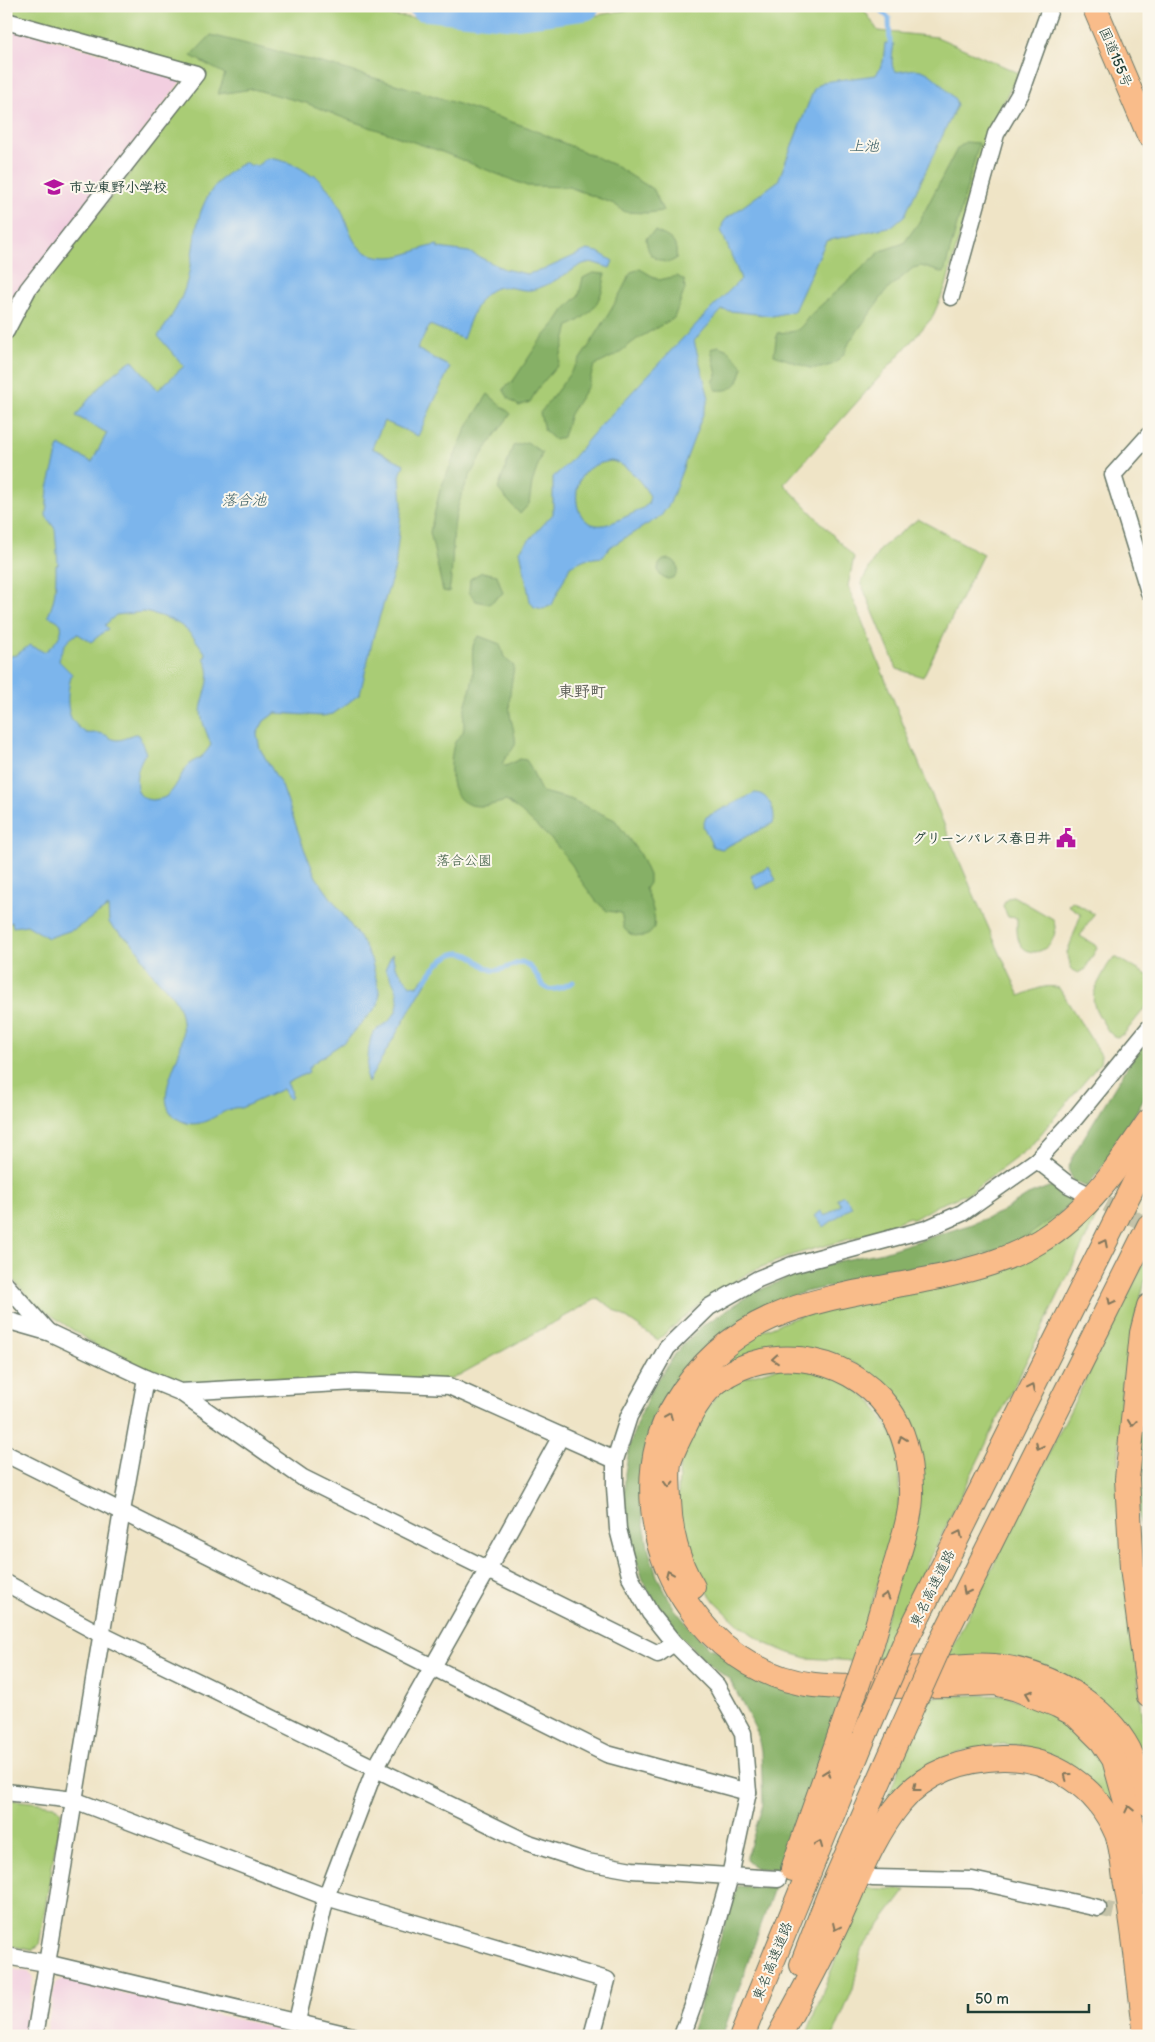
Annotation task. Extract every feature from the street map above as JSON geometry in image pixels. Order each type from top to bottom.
[{"type":"highway","name":"国道155号","points":[[1094,6],[1149,135]]},
{"type":"highway","points":[[1131,1909],[1135,1834],[1126,1797],[1114,1759],[1102,1741],[1082,1721],[1058,1705],[1017,1689],[995,1684],[821,1686],[781,1677],[752,1665],[730,1651],[710,1633],[674,1586],[662,1558],[651,1495],[653,1462],[661,1435],[673,1406],[692,1377],[721,1348],[749,1327],[779,1313],[801,1306],[966,1271],[1013,1255],[1039,1242],[1067,1222],[1105,1185],[1149,1121]]},
{"type":"highway","name":"東名高速道路","points":[[742,2036],[866,1732],[906,1640],[1149,1154]]},
{"type":"highway","name":"東名高速道路","points":[[775,2036],[829,1895],[942,1640],[1149,1226]]},
{"type":"highway","points":[[1149,1306],[1142,1333],[1127,1480],[1132,1568],[1149,1696]]},
{"type":"highway","points":[[742,2036],[775,1919],[842,1729],[872,1643],[907,1526],[912,1492],[910,1463],[903,1436],[888,1408],[870,1388],[848,1373],[822,1363],[798,1358],[772,1358],[731,1372],[708,1390],[692,1412],[669,1463],[670,1522],[678,1551],[688,1579],[704,1604],[722,1625],[740,1640],[761,1653],[815,1670],[838,1672],[974,1666],[1001,1667],[1026,1673],[1049,1682],[1089,1704],[1104,1716],[1116,1730],[1129,1750],[1149,1804]]},
{"type":"highway","points":[[779,2036],[817,1968],[879,1832],[902,1800],[912,1790],[947,1769],[984,1758],[1021,1758],[1044,1763],[1066,1774],[1100,1806],[1117,1835],[1131,1909],[1146,2036]]},
{"type":"street","points":[[951,297],[996,134],[1020,93],[1051,6]]},
{"type":"street","points":[[6,21],[196,74],[28,289],[6,332]]},
{"type":"street","points":[[1149,435],[1113,475],[1149,592]]},
{"type":"street","points":[[682,2036],[694,2003],[730,1876],[748,1792],[743,1733],[717,1686],[674,1643],[650,1612],[631,1579],[618,1529],[615,1460],[629,1416],[667,1348],[709,1307],[758,1278],[792,1265],[926,1229],[962,1213],[1037,1160],[1072,1122],[1149,1028]]},
{"type":"street","points":[[1037,1160],[1069,1185],[1083,1192]]},
{"type":"street","points":[[6,1285],[48,1332]]},
{"type":"street","points":[[6,1320],[48,1332],[180,1392],[303,1478],[658,1654],[674,1643]]},
{"type":"street","points":[[35,2036],[122,1510],[146,1378]]},
{"type":"street","points":[[180,1392],[356,1382],[449,1386],[615,1460]]},
{"type":"street","points":[[297,2022],[326,1898],[375,1769],[561,1436]]},
{"type":"street","points":[[6,1454],[122,1510],[607,1754],[748,1792]]},
{"type":"street","points":[[6,1583],[102,1635],[526,1842],[587,1862],[632,1870],[778,1879]]},
{"type":"street","points":[[6,1792],[74,1800],[326,1898],[607,1980],[592,2036]]},
{"type":"street","points":[[872,1878],[972,1880],[1098,1908]]},
{"type":"street","points":[[6,1956],[352,2036]]},
{"type":"shaded area","name":"市立東野小学校","points":[[6,26],[184,77],[6,315]]},
{"type":"shaded area","points":[[6,1968],[29,1972],[33,1979],[23,2036],[6,2036]]},
{"type":"shaded area","points":[[62,1979],[308,2036],[46,2036],[55,1983]]},
{"type":"green space","name":"落合公園","points":[[6,6],[295,6],[466,23],[526,23],[581,18],[650,6],[859,6],[863,8],[878,31],[937,37],[1019,73],[987,133],[946,286],[932,318],[784,484],[854,557],[848,586],[952,844],[1020,996],[1044,987],[1059,988],[1101,1055],[1100,1063],[1029,1148],[971,1192],[936,1206],[914,1219],[909,1217],[871,1233],[796,1254],[754,1270],[705,1299],[658,1340],[598,1298],[452,1379],[187,1387],[96,1346],[35,1304],[6,1272],[6,349],[30,302],[207,74],[6,16]]},
{"type":"green space","points":[[211,35],[337,67],[419,91],[527,127],[614,165],[654,190],[663,211],[648,213],[625,212],[614,204],[569,187],[527,186],[437,150],[346,119],[306,103],[253,89],[218,94],[225,74],[191,56]]},
{"type":"green space","points":[[965,142],[979,143],[944,273],[921,266],[913,268],[887,290],[850,341],[844,354],[834,364],[821,368],[810,368],[774,355],[777,333],[792,332],[799,329],[808,317],[881,251],[904,243],[919,222],[957,149]]},
{"type":"green space","points":[[655,231],[672,240],[676,248],[676,259],[668,263],[658,260],[650,253],[646,238]]},
{"type":"green space","points":[[640,269],[659,280],[677,276],[684,280],[685,289],[674,318],[637,339],[616,355],[594,366],[588,386],[570,414],[563,437],[555,440],[544,430],[540,413],[590,345],[612,309],[631,272]]},
{"type":"green space","points":[[593,273],[605,274],[599,299],[590,312],[569,326],[558,365],[538,388],[530,402],[519,406],[509,399],[503,389],[513,381],[539,342],[555,324],[564,310],[579,295],[583,278]]},
{"type":"green space","points":[[718,346],[728,350],[743,366],[738,382],[732,388],[716,390],[713,382],[717,375],[711,349]]},
{"type":"green space","points":[[488,394],[511,414],[486,449],[465,487],[454,524],[452,573],[449,592],[443,591],[430,532],[440,490],[467,427]]},
{"type":"green space","points":[[527,442],[542,453],[532,483],[529,504],[520,514],[498,489],[513,446]]},
{"type":"green space","points":[[918,519],[983,554],[923,677],[897,669],[861,583],[880,549]]},
{"type":"green space","points":[[668,559],[675,562],[678,569],[675,576],[668,579],[661,576],[658,569],[661,562]]},
{"type":"green space","points":[[482,572],[497,575],[503,593],[489,604],[476,601],[469,592],[470,579]]},
{"type":"green space","points":[[479,636],[500,644],[504,657],[514,666],[510,714],[515,734],[515,745],[502,764],[506,766],[520,759],[526,760],[542,792],[570,799],[615,820],[639,853],[649,875],[649,883],[645,889],[655,922],[652,931],[646,936],[633,935],[626,931],[623,926],[621,913],[607,911],[596,901],[553,841],[520,811],[506,801],[475,806],[463,801],[458,796],[452,779],[452,752],[455,742],[464,730],[465,709],[473,677],[473,645]]},
{"type":"green space","points":[[1013,896],[1053,919],[1054,936],[1046,948],[1033,952],[1027,950],[1019,942],[1017,918],[1008,917],[1003,906],[1006,900]]},
{"type":"green space","points":[[1072,901],[1094,914],[1080,936],[1097,948],[1085,969],[1078,973],[1072,970],[1067,953],[1081,914],[1068,905]]},
{"type":"green space","points":[[1114,958],[1149,976],[1149,1003],[1124,1034],[1117,1037],[1106,1028],[1096,1010],[1093,999],[1099,982]]},
{"type":"green space","points":[[1149,1042],[1149,1089],[1115,1150],[1087,1187],[1074,1182],[1068,1169],[1075,1152],[1137,1051],[1142,1045]]},
{"type":"green space","points":[[1051,1186],[1062,1187],[1080,1196],[1029,1235],[994,1251],[924,1269],[901,1271],[805,1292],[779,1301],[726,1330],[701,1350],[685,1367],[655,1415],[643,1462],[641,1508],[649,1551],[657,1576],[674,1608],[710,1648],[842,1696],[782,1870],[755,1868],[746,1860],[763,1804],[761,1751],[757,1732],[730,1680],[707,1663],[670,1626],[646,1588],[632,1548],[624,1512],[625,1473],[630,1444],[651,1390],[675,1354],[699,1328],[753,1293],[792,1276],[839,1261],[883,1252],[969,1225],[1001,1212],[1028,1195]]},
{"type":"green space","points":[[1107,1195],[867,1689],[918,1501],[866,1371],[852,1362],[837,1357],[711,1376],[715,1362],[754,1334]]},
{"type":"green space","points":[[1149,1252],[1149,1266],[1131,1333],[1121,1396],[1119,1456],[1121,1521],[1149,1774],[1142,1758],[947,1658]]},
{"type":"green space","points":[[1149,1335],[1149,1614],[1139,1521],[1136,1468]]},
{"type":"green space","points":[[787,1365],[838,1375],[873,1403],[898,1445],[900,1513],[854,1661],[807,1658],[765,1643],[739,1625],[716,1603],[699,1581],[687,1555],[677,1510],[680,1458],[690,1432],[719,1392],[736,1380]]},
{"type":"green space","points":[[1006,1696],[1063,1716],[1086,1736],[1102,1760],[1124,1832],[1051,1755],[1024,1746],[1002,1744],[966,1750],[937,1761],[878,1820],[929,1697]]},
{"type":"green space","points":[[6,1799],[55,1805],[61,1812],[39,1945],[32,1950],[6,1945]]},
{"type":"green space","points":[[737,1886],[774,1888],[722,2036],[690,2036]]},
{"type":"green space","points":[[863,1888],[906,1890],[861,1950],[853,1989],[833,2036],[806,2036]]},
{"type":"water","name":"上池","points":[[885,43],[894,44],[892,58],[895,71],[918,70],[926,72],[945,88],[955,99],[957,105],[905,215],[892,226],[826,241],[794,311],[773,316],[722,310],[694,341],[709,398],[670,503],[661,516],[610,547],[603,557],[585,559],[570,566],[552,605],[543,609],[534,607],[530,601],[520,550],[553,514],[553,477],[672,349],[741,279],[721,230],[723,223],[727,218],[778,181],[814,89],[823,82],[876,75],[883,62]],"holes":[[[611,461],[634,474],[650,496],[648,504],[613,522],[604,525],[592,524],[585,520],[578,507],[577,491],[579,483],[582,476],[591,467]]]},
{"type":"water","name":"落合池","points":[[267,158],[296,166],[312,176],[314,174],[336,199],[350,232],[359,247],[376,256],[395,257],[438,245],[438,248],[469,252],[504,269],[527,274],[543,270],[587,250],[598,252],[613,261],[610,268],[591,262],[583,264],[551,283],[531,290],[495,288],[477,306],[463,339],[430,325],[417,349],[450,367],[418,436],[384,421],[372,448],[404,464],[400,476],[402,504],[395,568],[374,634],[360,694],[333,714],[322,716],[275,713],[264,721],[257,734],[260,749],[282,786],[316,877],[364,944],[371,959],[380,993],[378,1005],[344,1042],[313,1063],[308,1069],[309,1072],[287,1083],[292,1092],[290,1094],[292,1097],[289,1099],[283,1089],[241,1108],[228,1110],[200,1123],[192,1124],[174,1116],[168,1108],[166,1098],[182,1041],[182,1019],[178,1005],[171,994],[147,967],[135,946],[112,927],[109,922],[108,907],[75,929],[48,938],[27,925],[13,927],[12,922],[6,924],[6,657],[16,655],[30,645],[44,652],[50,648],[61,633],[60,623],[48,616],[54,597],[56,565],[58,565],[55,529],[46,516],[48,488],[59,445],[92,462],[107,433],[76,416],[101,385],[132,360],[158,390],[184,366],[158,336],[175,310],[185,288],[200,214],[206,199],[227,174],[245,162],[249,165],[257,166]],"holes":[[[143,612],[154,614],[180,625],[193,636],[206,654],[204,658],[207,665],[208,678],[201,715],[211,745],[202,756],[187,767],[168,794],[153,800],[145,798],[137,788],[136,781],[139,765],[146,753],[138,734],[116,740],[101,733],[86,733],[74,723],[68,705],[72,674],[59,661],[61,652],[70,639],[78,634],[91,642],[108,629],[105,625],[116,615]]]},
{"type":"water","points":[[755,793],[764,796],[770,804],[774,814],[773,823],[722,849],[713,847],[703,826],[706,817]]},
{"type":"water","points":[[769,867],[776,880],[757,889],[751,876]]},
{"type":"water","points":[[392,954],[395,966],[410,985],[417,986],[426,976],[430,976],[368,1082],[366,1077],[372,1035],[389,1021],[397,1008],[398,994],[393,981],[385,969]]},
{"type":"water","points":[[843,1195],[852,1206],[824,1227],[815,1216],[821,1211],[825,1216],[841,1205],[837,1199]]},
{"type":"waterway","points":[[423,6],[512,15],[585,6]]},
{"type":"waterway","points":[[876,6],[889,18],[890,44]]},
{"type":"waterway","points":[[426,980],[433,969],[444,959],[456,953],[463,953],[492,970],[503,969],[522,962],[535,972],[546,988],[552,990],[573,982]]},
{"type":"tunnel","points":[[1085,1193],[1149,1226]]},
{"type":"tunnel","points":[[1098,1908],[1149,1919]]},
{"type":"place","name":"市立東野小学校","points":[[54,187]]},
{"type":"place","name":"グリーンパレス春日井","points":[[1066,838]]},
{"type":"district","name":"東野町","points":[[582,691]]}]
